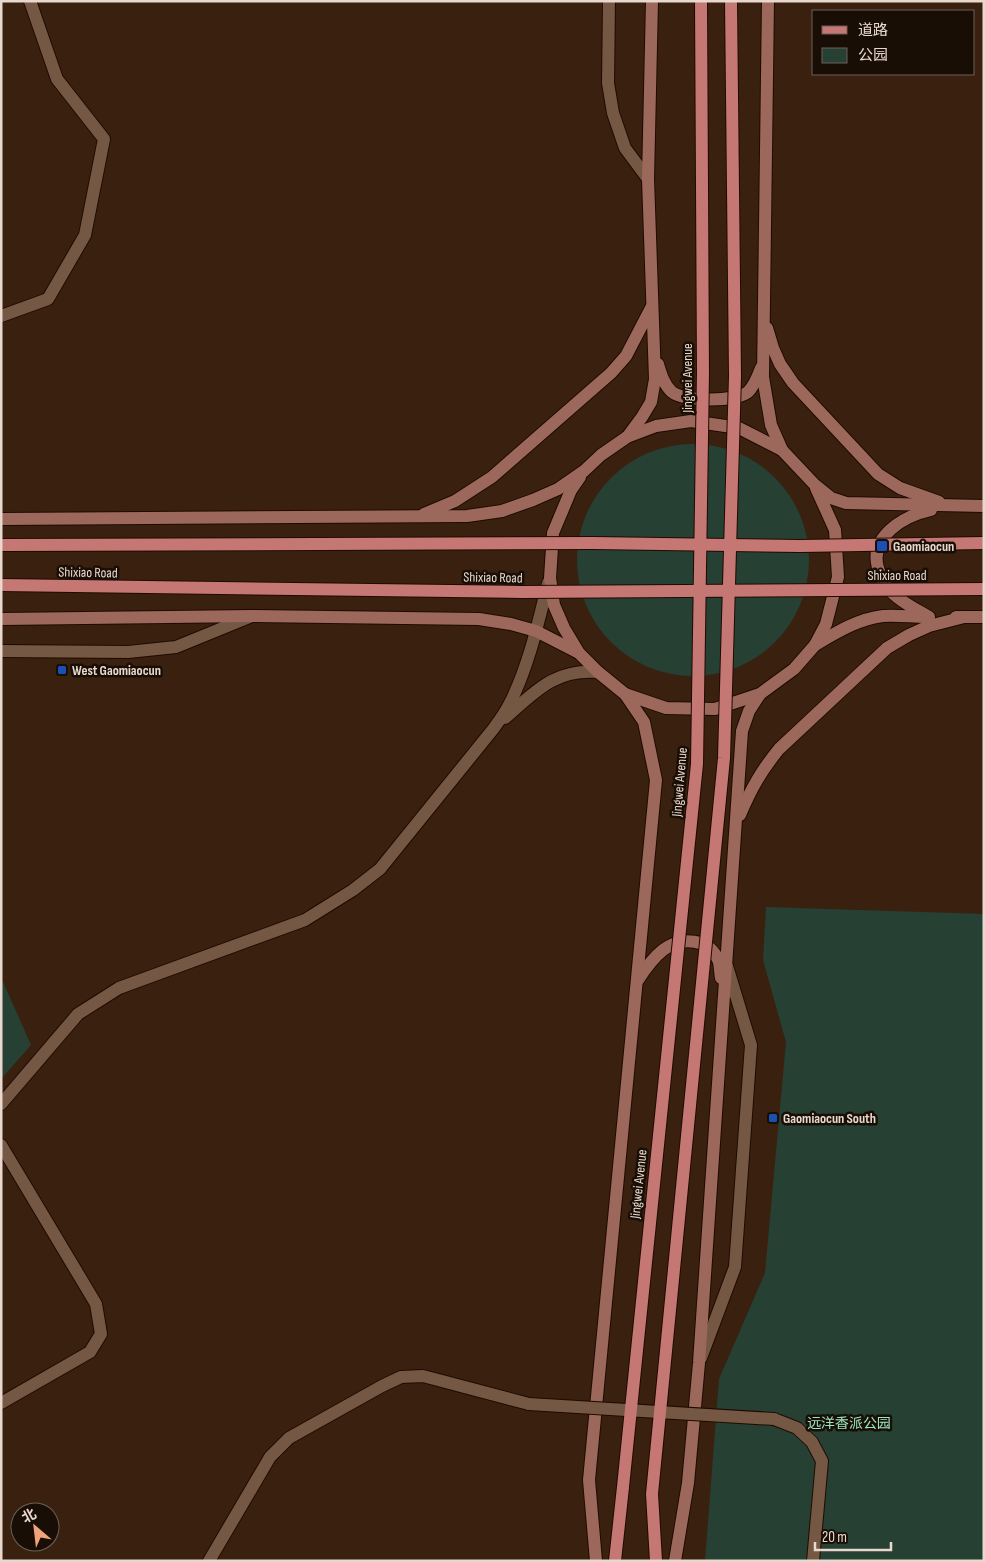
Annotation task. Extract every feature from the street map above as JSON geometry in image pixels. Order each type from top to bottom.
[{"type":"main road","name":"Jingwei Avenue","points":[[615,1561],[697,764],[703,372],[701,1]]},
{"type":"main road","points":[[656,1561],[652,1494],[724,758],[735,376],[731,1]]},
{"type":"main road","name":"Shixiao Road","points":[[1,545],[593,543],[800,546],[984,543]]},
{"type":"main road","name":"Shixiao Road","points":[[1,586],[522,592],[984,589]]},
{"type":"street","points":[[1,316],[48,298],[85,235],[104,139],[57,79],[30,1]]},
{"type":"street","points":[[610,1],[608,83],[613,113],[625,148],[648,179]]},
{"type":"street","points":[[627,438],[651,402],[655,379],[648,179],[652,1]]},
{"type":"street","points":[[768,1],[763,366],[766,400],[771,425],[782,450],[815,485],[832,498],[846,503],[984,506]]},
{"type":"street","points":[[419,516],[455,500],[492,477],[611,373],[626,356],[652,306]]},
{"type":"street","points":[[763,316],[780,364],[793,382],[878,474],[900,488],[950,506]]},
{"type":"street","points":[[654,352],[664,382],[672,392],[683,397],[728,400],[741,396],[749,390],[763,366]]},
{"type":"street","points":[[1,519],[466,516],[502,511],[558,489],[584,471],[601,455],[627,438],[656,426],[691,421],[739,428],[782,450]]},
{"type":"street","points":[[1,1104],[78,1014],[119,988],[305,920],[352,890],[380,868],[509,707],[536,631],[550,578],[553,533],[571,490],[584,471]]},
{"type":"street","points":[[625,694],[666,708],[714,709],[760,694],[794,669],[815,644],[826,624],[838,578],[835,530],[815,485]]},
{"type":"street","points":[[929,617],[908,605],[885,585],[878,570],[876,553],[881,540],[902,520],[918,513],[950,506]]},
{"type":"street","points":[[550,578],[558,613],[564,628],[579,653],[598,672],[625,694],[644,722],[656,780],[589,1480],[596,1561]]},
{"type":"street","points":[[1,619],[252,616],[479,619],[511,624],[536,631],[579,653]]},
{"type":"street","points":[[1,651],[150,651],[176,647],[252,616]]},
{"type":"street","points":[[815,644],[841,629],[884,616],[984,617]]},
{"type":"street","points":[[736,827],[752,787],[764,767],[779,749],[887,648],[909,634],[929,626],[964,617]]},
{"type":"street","points":[[494,728],[554,679],[581,671],[598,672]]},
{"type":"street","points":[[674,1561],[688,1483],[699,1363],[742,731],[749,711],[760,694]]},
{"type":"street","points":[[637,981],[663,950],[674,943],[690,940],[702,943],[712,951],[718,962],[724,998]]},
{"type":"street","points":[[699,1363],[735,1267],[751,1045],[726,965]]},
{"type":"street","points":[[1,1145],[96,1304],[101,1334],[90,1352],[1,1403]]},
{"type":"street","points":[[209,1561],[270,1457],[289,1438],[382,1386],[401,1378],[423,1376],[529,1404],[774,1419],[797,1428],[812,1442],[822,1461],[813,1561]]},
{"type":"green space","points":[[693,444],[727,449],[737,453],[757,464],[775,478],[789,496],[800,516],[804,526],[809,560],[804,594],[800,604],[789,624],[775,642],[757,656],[737,667],[727,671],[693,676],[659,671],[649,667],[629,656],[611,642],[597,624],[586,604],[582,594],[577,560],[582,526],[586,516],[597,496],[611,478],[629,464],[649,453],[659,449]]},
{"type":"green space","name":"远洋香派公园","points":[[766,907],[984,914],[984,1561],[705,1561],[719,1379],[765,1273],[786,1042],[763,960]]},
{"type":"green space","points":[[3,982],[31,1045],[1,1079],[1,983]]},
{"type":"place","name":"Gaomiaocun","points":[[882,546]]},
{"type":"place","name":"West Gaomiaocun","points":[[62,670]]},
{"type":"place","name":"Gaomiaocun South","points":[[773,1118]]}]
